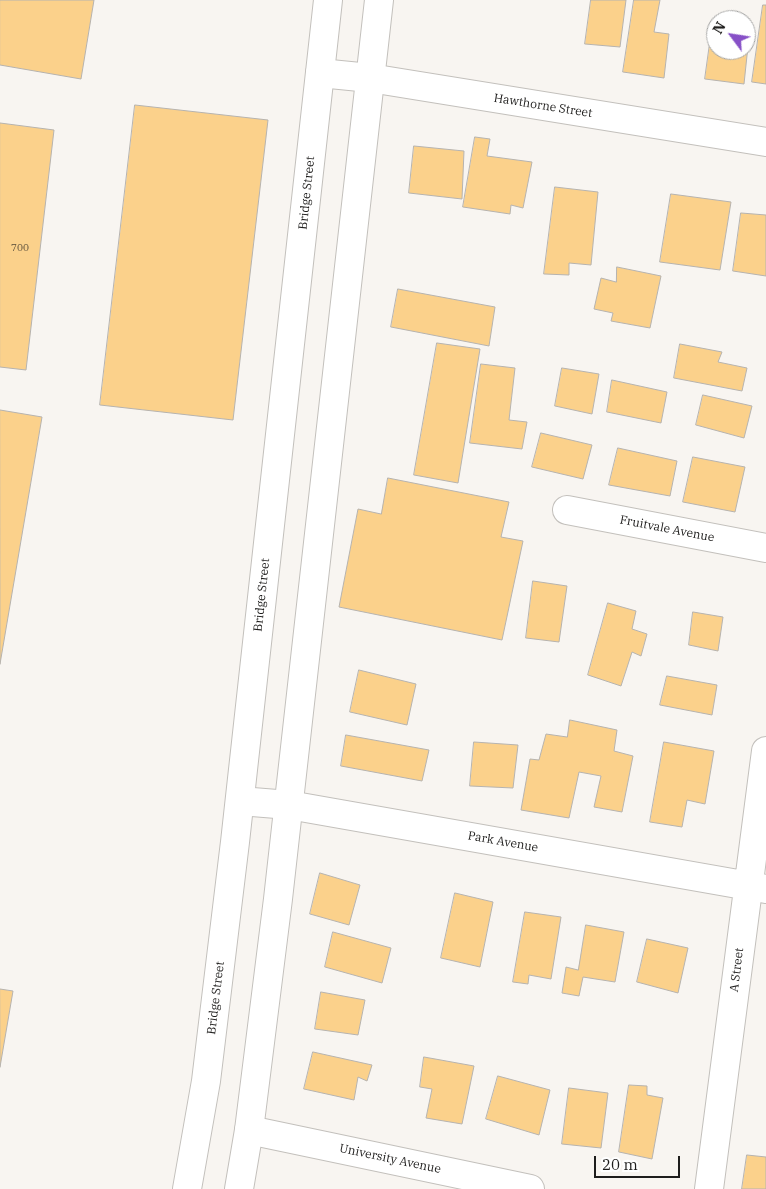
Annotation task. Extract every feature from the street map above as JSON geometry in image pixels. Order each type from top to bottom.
[{"type":"main road","name":"Bridge Street","points":[[187,1189],[206,1081],[240,801],[328,0]]},
{"type":"main road","points":[[239,1189],[249,1130],[289,805],[379,0]]},
{"type":"main road","name":"Hawthorne Street","points":[[320,73],[370,78],[766,142]]},
{"type":"main road","name":"Fruitvale Avenue","points":[[567,510],[766,548]]},
{"type":"main road","name":"A Street","points":[[709,1189],[757,887],[766,751]]},
{"type":"main road","name":"Park Avenue","points":[[240,801],[289,805],[757,887]]},
{"type":"main road","name":"University Avenue","points":[[249,1130],[530,1189]]},
{"type":"building","points":[[0,0],[94,0],[81,79],[0,65]]},
{"type":"building","points":[[591,0],[626,0],[620,47],[585,44]]},
{"type":"building","points":[[634,0],[660,0],[654,32],[669,34],[664,78],[623,72]]},
{"type":"building","points":[[763,5],[766,5],[766,84],[752,82]]},
{"type":"building","points":[[708,60],[747,60],[744,84],[705,79]]},
{"type":"building","points":[[135,105],[268,120],[233,420],[100,405]]},
{"type":"building","points":[[0,123],[54,130],[26,370],[0,367]]},
{"type":"building","points":[[475,137],[490,139],[487,156],[532,162],[523,208],[511,205],[510,214],[463,207]]},
{"type":"building","points":[[414,146],[464,151],[462,199],[409,193]]},
{"type":"building","points":[[555,187],[598,192],[591,265],[569,263],[569,275],[544,274]]},
{"type":"building","points":[[671,194],[731,202],[720,270],[660,262]]},
{"type":"building","points":[[741,213],[766,215],[766,276],[733,271]]},
{"type":"building","points":[[617,267],[661,276],[650,328],[611,321],[613,313],[594,309],[601,278],[616,282]]},
{"type":"building","points":[[398,289],[495,307],[489,346],[391,327]]},
{"type":"building","points":[[437,343],[480,349],[458,483],[414,475]]},
{"type":"building","points":[[680,344],[722,352],[718,362],[747,368],[742,391],[674,378]]},
{"type":"building","points":[[481,364],[515,368],[509,420],[527,422],[522,449],[470,443]]},
{"type":"building","points":[[562,368],[599,374],[592,414],[555,406]]},
{"type":"building","points":[[612,380],[667,392],[661,423],[607,412]]},
{"type":"building","points":[[703,395],[752,406],[744,438],[696,425]]},
{"type":"building","points":[[0,410],[42,417],[0,664]]},
{"type":"building","points":[[541,433],[592,445],[583,479],[532,467]]},
{"type":"building","points":[[618,448],[677,461],[670,496],[609,485]]},
{"type":"building","points":[[693,457],[745,467],[735,512],[683,502]]},
{"type":"building","points":[[388,478],[509,502],[501,537],[523,541],[502,640],[339,607],[358,509],[381,514]]},
{"type":"building","points":[[533,581],[567,586],[559,642],[526,638]]},
{"type":"building","points":[[608,603],[636,611],[632,629],[647,634],[641,656],[632,652],[621,686],[588,675]]},
{"type":"building","points":[[693,612],[723,617],[718,651],[689,645]]},
{"type":"building","points":[[359,670],[416,684],[407,725],[350,712]]},
{"type":"building","points":[[667,676],[717,685],[712,715],[660,705]]},
{"type":"building","points":[[570,720],[617,730],[614,751],[633,756],[622,812],[594,807],[601,776],[579,772],[569,818],[521,810],[530,759],[539,760],[546,734],[567,737]]},
{"type":"building","points":[[346,735],[429,750],[422,781],[341,766]]},
{"type":"building","points":[[474,742],[518,745],[513,788],[470,786]]},
{"type":"building","points":[[664,742],[714,751],[705,804],[687,800],[682,827],[650,822]]},
{"type":"building","points":[[320,873],[360,885],[349,925],[310,914]]},
{"type":"building","points":[[455,893],[493,902],[480,967],[441,958]]},
{"type":"building","points":[[525,912],[561,917],[551,979],[529,975],[528,984],[513,982]]},
{"type":"building","points":[[586,925],[624,932],[615,982],[583,977],[579,996],[562,993],[566,967],[578,970]]},
{"type":"building","points":[[333,932],[391,948],[382,983],[325,967]]},
{"type":"building","points":[[647,939],[688,948],[678,993],[637,982]]},
{"type":"building","points":[[0,989],[13,991],[0,1067]]},
{"type":"building","points":[[321,992],[365,1000],[358,1035],[315,1029]]},
{"type":"building","points":[[313,1052],[372,1065],[367,1081],[358,1077],[354,1100],[304,1089]]},
{"type":"building","points":[[424,1057],[474,1066],[462,1124],[426,1118],[432,1089],[420,1087]]},
{"type":"building","points":[[498,1076],[550,1090],[539,1135],[486,1119]]},
{"type":"building","points":[[629,1085],[647,1086],[647,1095],[663,1098],[652,1159],[619,1152]]},
{"type":"building","points":[[569,1088],[608,1093],[601,1148],[562,1144]]},
{"type":"building","points":[[747,1155],[766,1157],[766,1189],[742,1189]]}]
